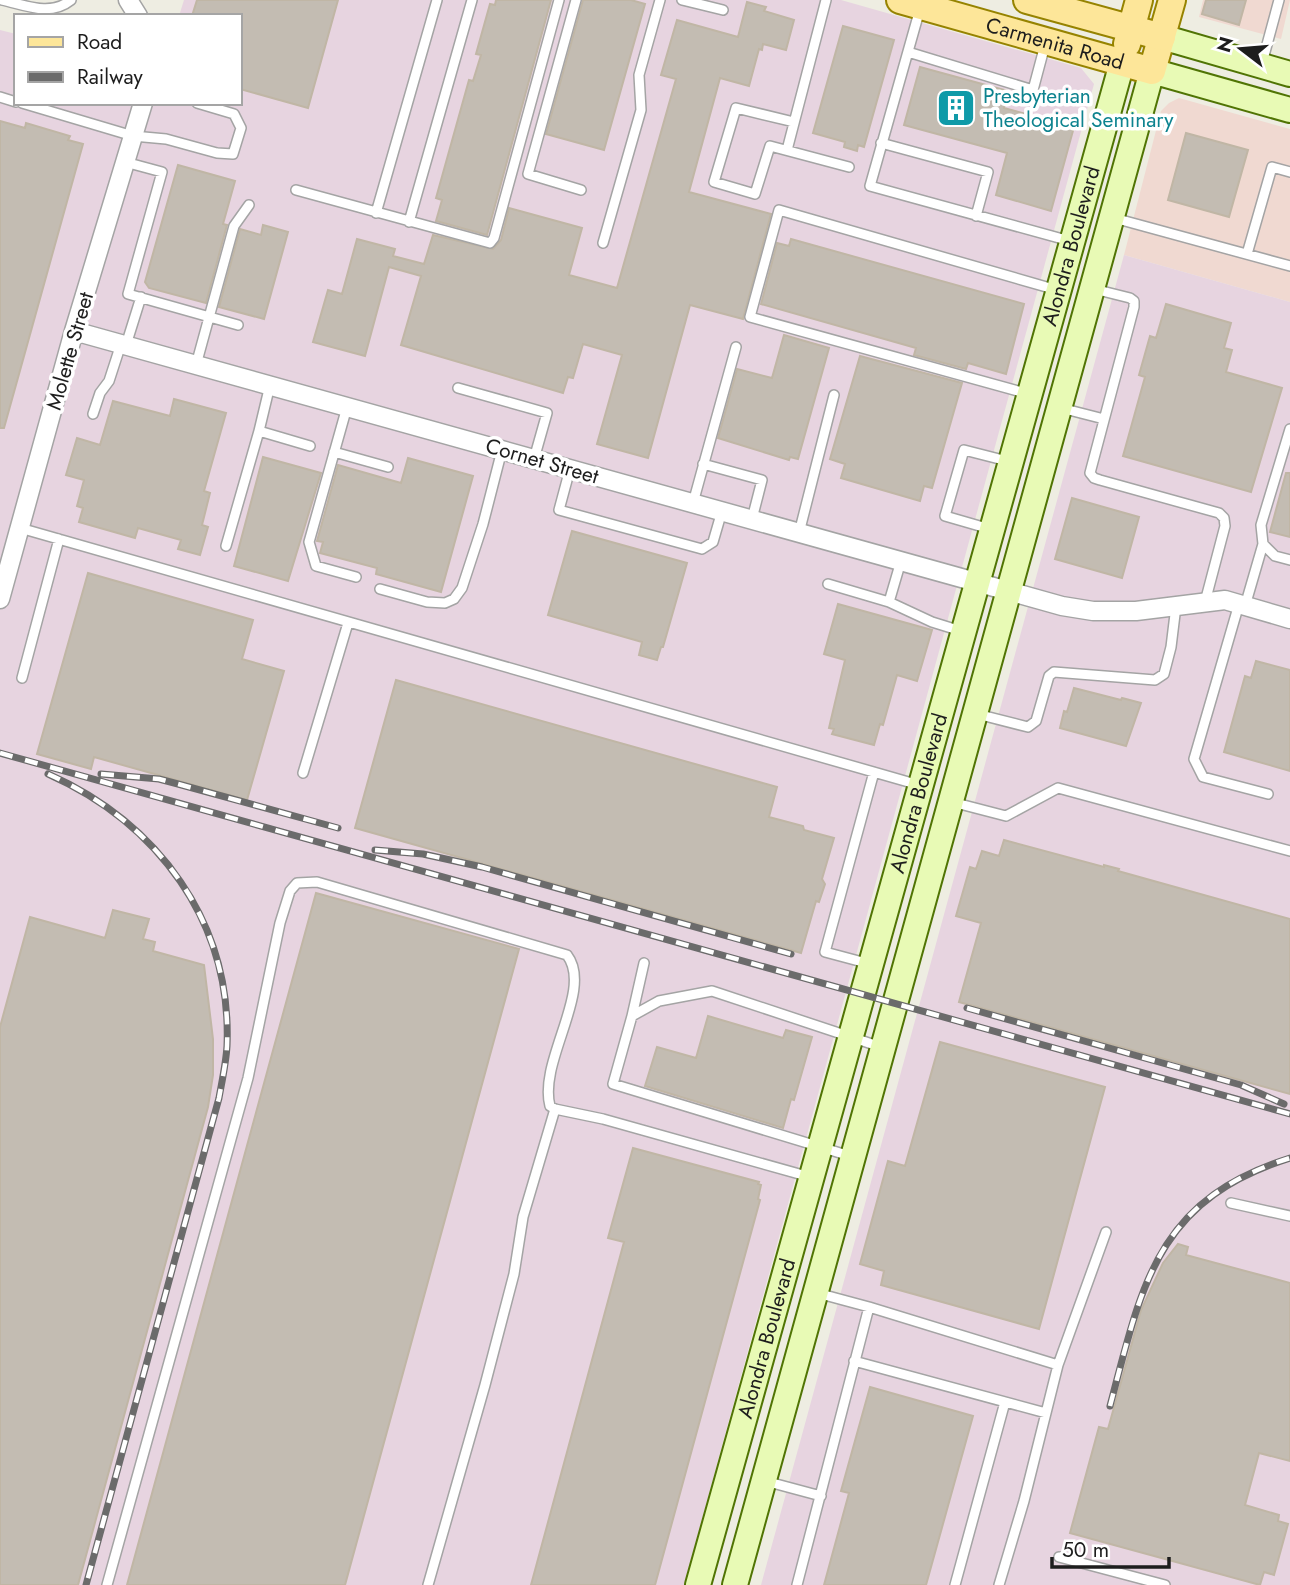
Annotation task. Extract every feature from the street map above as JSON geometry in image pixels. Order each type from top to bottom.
[{"type":"main road","name":"Carmenita Road","points":[[1027,0],[1290,74]]},
{"type":"main road","name":"Alondra Boulevard","points":[[698,1585],[1139,0]]},
{"type":"main road","name":"Alondra Boulevard","points":[[735,1585],[1172,0]]},
{"type":"main road","name":"Carmenita Road","points":[[910,3],[1290,110]]},
{"type":"main road","points":[[812,1177],[844,1188]]},
{"type":"street","name":"Molette Street","points":[[0,599],[74,331],[142,105]]},
{"type":"street","name":"Cornet Street","points":[[74,331],[1062,606],[1093,611],[1136,611],[1225,600],[1290,619]]},
{"type":"lane","points":[[2,0],[55,9],[71,0]]},
{"type":"lane","points":[[376,213],[437,0]]},
{"type":"lane","points":[[409,222],[472,0]]},
{"type":"lane","points":[[296,190],[485,243],[492,241],[559,0]]},
{"type":"lane","points":[[576,0],[528,174],[581,190]]},
{"type":"lane","points":[[603,243],[641,110],[639,75],[660,0]]},
{"type":"lane","points":[[682,0],[723,10]]},
{"type":"lane","points":[[786,150],[826,0]]},
{"type":"lane","points":[[1262,66],[1279,0]]},
{"type":"lane","points":[[910,3],[908,52],[870,186],[1072,241]]},
{"type":"lane","points":[[908,52],[1033,90],[1046,42]]},
{"type":"lane","points":[[29,105],[133,136],[174,141],[217,153],[233,154],[241,128],[234,114],[204,105]]},
{"type":"lane","points":[[794,122],[736,108],[714,182],[755,194],[770,146],[849,167]]},
{"type":"lane","points":[[881,143],[988,172],[976,216]]},
{"type":"lane","points":[[125,162],[162,172],[128,293],[238,325]]},
{"type":"lane","points":[[1247,254],[1272,167],[1290,172]]},
{"type":"lane","points":[[196,365],[234,226],[249,205]]},
{"type":"lane","points":[[1029,395],[750,317],[779,210],[1058,290]]},
{"type":"lane","points":[[1112,217],[1290,266]]},
{"type":"lane","points":[[1093,288],[1130,298],[1134,301],[1134,307],[1090,467],[1094,478],[1219,513],[1224,518],[1225,526],[1205,602]]},
{"type":"lane","points":[[93,414],[141,297]]},
{"type":"lane","points":[[693,503],[736,347]]},
{"type":"lane","points":[[226,546],[270,385]]},
{"type":"lane","points":[[458,388],[547,413],[534,459]]},
{"type":"lane","points":[[799,533],[834,395]]},
{"type":"lane","points":[[347,407],[309,542],[316,566],[356,577]]},
{"type":"lane","points":[[1059,408],[1104,419]]},
{"type":"lane","points":[[1268,794],[1203,776],[1194,760],[1263,544],[1261,525],[1290,429]]},
{"type":"lane","points":[[259,431],[310,446]]},
{"type":"lane","points":[[380,589],[428,602],[445,603],[454,599],[462,588],[502,450]]},
{"type":"lane","points":[[992,529],[945,516],[964,450],[1011,462]]},
{"type":"lane","points":[[334,452],[388,467]]},
{"type":"lane","points":[[703,464],[762,480],[752,519]]},
{"type":"lane","points":[[570,469],[559,510],[702,549],[713,542],[722,511]]},
{"type":"lane","points":[[20,528],[921,786]]},
{"type":"lane","points":[[22,678],[59,539]]},
{"type":"lane","points":[[1263,544],[1275,556],[1290,560]]},
{"type":"lane","points":[[889,602],[901,561]]},
{"type":"lane","points":[[828,584],[889,602],[932,622],[963,632]]},
{"type":"lane","points":[[975,713],[1028,727],[1036,722],[1049,676],[1054,672],[1155,680],[1164,674],[1171,647],[1176,605]]},
{"type":"lane","points":[[303,773],[348,622]]},
{"type":"lane","points":[[871,964],[825,952],[874,772]]},
{"type":"lane","points":[[951,801],[1006,816],[1058,788],[1290,851]]},
{"type":"lane","points":[[107,1585],[245,1090],[280,923],[290,891],[297,883],[317,882],[567,955],[572,961],[575,975],[571,1004],[547,1086],[550,1106],[812,1177]]},
{"type":"lane","points":[[644,963],[613,1084],[853,1157]]},
{"type":"lane","points":[[632,1016],[659,1001],[712,991],[851,1035],[883,1048]]},
{"type":"lane","points":[[428,1585],[488,1373],[514,1274],[523,1217],[555,1109]]},
{"type":"lane","points":[[1231,1203],[1290,1216]]},
{"type":"lane","points":[[999,1585],[1024,1501],[1058,1366],[1105,1232]]},
{"type":"lane","points":[[815,1293],[869,1307],[1058,1366]]},
{"type":"lane","points":[[797,1585],[869,1307]]},
{"type":"lane","points":[[855,1361],[1046,1413]]},
{"type":"lane","points":[[955,1585],[1005,1402]]},
{"type":"lane","points":[[764,1480],[821,1496]]},
{"type":"lane","points":[[1059,1557],[1165,1585]]},
{"type":"shaded area","points":[[184,0],[841,0],[1081,68],[1094,84],[684,1585],[0,1585],[0,30],[14,34],[14,105],[242,105],[242,14],[180,14]]},
{"type":"shaded area","points":[[1203,0],[1290,0],[1281,39],[1199,17]]},
{"type":"shaded area","points":[[1179,98],[1290,129],[1290,302],[1124,255],[1161,111]]},
{"type":"shaded area","points":[[1124,255],[1290,302],[1290,1585],[761,1585]]},
{"type":"building","points":[[197,0],[338,0],[308,108],[242,90],[242,14],[193,14]]},
{"type":"building","points":[[496,0],[551,0],[487,235],[436,221],[442,200],[436,198],[469,80],[473,81],[481,55],[476,54],[490,4],[495,5]]},
{"type":"building","points":[[583,0],[631,0],[645,4],[604,150],[546,134]]},
{"type":"building","points":[[1206,0],[1246,0],[1239,25],[1202,14]]},
{"type":"building","points":[[747,2],[766,7],[764,11],[794,20],[786,50],[763,44],[762,50],[759,49],[749,86],[720,78],[689,192],[771,214],[743,319],[690,305],[648,458],[597,444],[622,355],[583,344],[573,378],[568,377],[563,393],[401,345],[421,276],[389,267],[365,356],[313,342],[328,290],[342,294],[357,239],[395,249],[393,256],[424,264],[433,235],[493,249],[501,240],[509,208],[582,228],[569,275],[617,288],[676,79],[661,75],[677,20],[738,37]]},
{"type":"building","points":[[843,26],[894,40],[864,147],[858,145],[857,151],[844,147],[845,142],[813,133]]},
{"type":"building","points":[[920,67],[1008,91],[1004,108],[1074,127],[1051,211],[996,195],[1007,153],[904,125]]},
{"type":"building","points":[[0,121],[25,128],[26,123],[70,136],[68,140],[83,144],[4,428],[0,428]]},
{"type":"building","points":[[1186,133],[1248,150],[1229,217],[1168,200]]},
{"type":"building","points":[[178,165],[235,181],[223,224],[227,225],[206,303],[149,288],[145,282]]},
{"type":"building","points":[[263,225],[288,232],[264,319],[219,307],[240,229],[261,235]]},
{"type":"building","points":[[791,239],[1024,304],[1006,374],[968,363],[966,369],[914,355],[916,348],[761,304],[777,243],[789,246]]},
{"type":"building","points":[[1166,304],[1231,323],[1224,348],[1232,350],[1226,372],[1282,388],[1251,492],[1123,456],[1145,377],[1139,375],[1150,336],[1156,338]]},
{"type":"building","points":[[784,335],[829,348],[798,459],[790,457],[789,460],[718,438],[737,369],[772,378]]},
{"type":"building","points":[[860,356],[962,383],[932,488],[924,486],[920,501],[841,478],[845,464],[830,459]]},
{"type":"building","points":[[174,399],[226,413],[204,491],[210,493],[202,525],[208,527],[200,555],[178,549],[181,540],[138,528],[135,538],[79,522],[83,508],[77,506],[84,480],[66,475],[77,438],[100,445],[113,401],[170,416]]},
{"type":"building","points":[[263,457],[321,473],[288,581],[234,566]]},
{"type":"building","points":[[408,458],[473,476],[441,592],[376,574],[377,568],[320,553],[323,542],[317,541],[338,465],[401,483]]},
{"type":"building","points":[[1286,473],[1290,473],[1290,537],[1270,532]]},
{"type":"building","points":[[1072,498],[1139,517],[1122,578],[1055,559]]},
{"type":"building","points":[[572,531],[687,563],[657,660],[639,655],[642,642],[548,615]]},
{"type":"building","points":[[88,573],[253,620],[242,659],[284,671],[247,800],[94,757],[91,769],[37,754]]},
{"type":"building","points":[[838,604],[932,630],[917,681],[897,675],[883,725],[880,724],[874,745],[832,734],[834,729],[829,728],[845,660],[824,654]]},
{"type":"building","points":[[1256,661],[1290,670],[1290,771],[1224,752],[1245,676],[1251,678]]},
{"type":"building","points":[[396,680],[777,787],[769,817],[834,838],[822,879],[825,884],[819,902],[816,901],[801,953],[355,828]]},
{"type":"building","points":[[1074,688],[1141,703],[1126,746],[1060,728]]},
{"type":"building","points":[[1004,840],[1119,869],[1118,871],[1290,919],[1290,1094],[959,1002],[981,923],[956,916],[970,867],[976,869],[982,851],[999,856]]},
{"type":"building","points":[[316,893],[519,949],[345,1585],[127,1585]]},
{"type":"building","points":[[113,910],[149,919],[143,939],[155,942],[153,951],[204,965],[213,1039],[213,1075],[208,1107],[78,1585],[0,1585],[0,1027],[30,917],[105,938]]},
{"type":"building","points":[[708,1016],[783,1038],[786,1030],[812,1037],[783,1128],[645,1086],[657,1047],[696,1058]]},
{"type":"building","points":[[940,1042],[1105,1087],[1039,1329],[881,1285],[884,1271],[860,1264],[888,1161],[905,1166]]},
{"type":"building","points":[[633,1148],[759,1182],[760,1200],[655,1585],[531,1585],[624,1242],[608,1238]]},
{"type":"building","points":[[1178,1244],[1188,1247],[1186,1255],[1290,1283],[1290,1461],[1259,1453],[1245,1505],[1279,1515],[1278,1521],[1288,1524],[1274,1575],[1264,1572],[1260,1585],[1070,1533],[1099,1427],[1108,1429],[1141,1310],[1163,1263]]},
{"type":"building","points":[[870,1387],[973,1416],[926,1585],[824,1585],[849,1493],[841,1491]]},
{"type":"railway","points":[[0,753],[1290,1114]]},
{"type":"railway","points":[[48,774],[87,795],[123,820],[154,849],[181,882],[202,918],[217,958],[225,1001],[227,1046],[219,1098],[86,1585]]},
{"type":"railway","points":[[101,774],[159,779],[338,828]]},
{"type":"railway","points":[[375,850],[423,854],[482,867],[791,954]]},
{"type":"railway","points":[[967,1008],[1241,1085],[1284,1104]]},
{"type":"railway","points":[[1110,1406],[1146,1285],[1162,1252],[1183,1223],[1210,1197],[1245,1176],[1290,1158]]},
{"type":"place","name":"Presbyterian Theological Seminary","points":[[956,108]]}]
